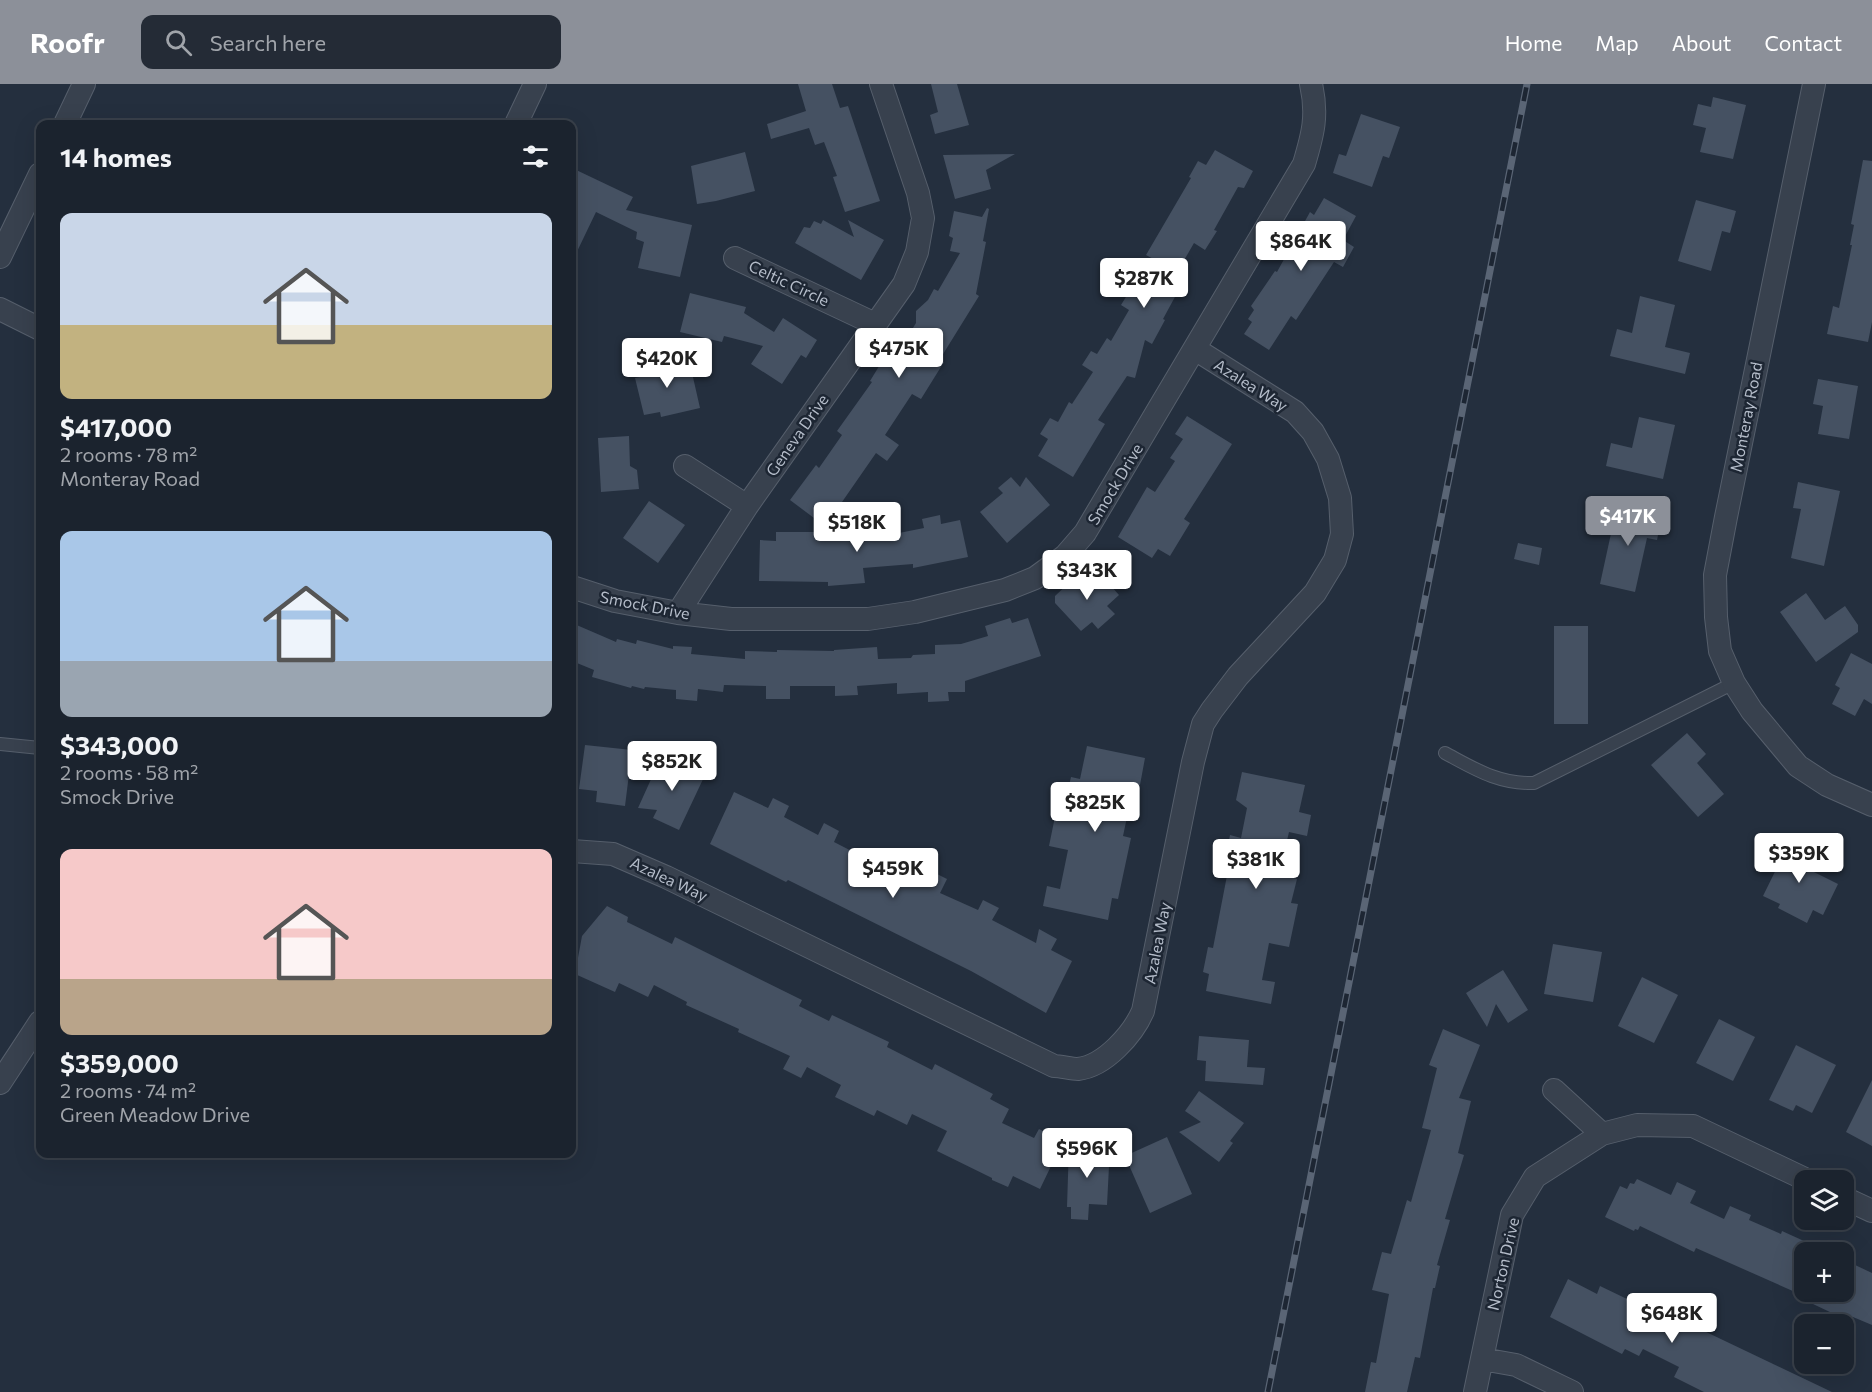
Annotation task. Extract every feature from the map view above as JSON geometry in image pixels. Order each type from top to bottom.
[{"type":"street","points":[[67,120],[84,84]]},
{"type":"street","points":[[518,120],[536,84]]},
{"type":"street","name":"Geneva Drive","points":[[678,613],[747,506],[904,284],[917,252],[923,218],[918,193],[881,84]]},
{"type":"street","name":"Smock Drive","points":[[576,588],[615,601],[678,613],[731,619],[868,619],[915,612],[977,597],[1005,590],[1035,578],[1065,556],[1085,533],[1304,164],[1313,136],[1316,107],[1311,84]]},
{"type":"street","name":"Monteray Road","points":[[1814,84],[1715,575],[1716,617],[1720,651],[1734,683],[1773,739],[1798,766],[1827,785],[1872,805]]},
{"type":"street","points":[[0,257],[5,234],[36,181]]},
{"type":"street","name":"Celtic Circle","points":[[735,258],[875,324]]},
{"type":"street","points":[[0,309],[36,327]]},
{"type":"street","name":"Azalea Way","points":[[576,851],[613,854],[666,877],[1054,1065],[1078,1069],[1110,1053],[1137,1026],[1143,1011],[1193,762],[1203,724],[1238,676],[1315,593],[1335,560],[1342,534],[1340,498],[1329,459],[1313,432],[1295,412],[1195,349]]},
{"type":"street","points":[[685,466],[747,506]]},
{"type":"street","points":[[0,1083],[36,1028]]},
{"type":"street","points":[[1554,1090],[1602,1134]]},
{"type":"street","name":"Norton Drive","points":[[1475,1392],[1512,1215],[1535,1177],[1602,1134],[1637,1125],[1693,1126],[1794,1173]]},
{"type":"street","points":[[1854,1203],[1872,1211]]},
{"type":"street","points":[[1482,1359],[1516,1365],[1572,1392]]},
{"type":"lane","points":[[1445,753],[1488,776],[1517,783],[1534,783],[1734,683]]},
{"type":"lane","points":[[0,744],[36,748]]},
{"type":"building","points":[[798,84],[832,84],[840,108],[848,106],[880,201],[845,212],[833,177],[837,176],[824,142],[815,145],[809,128],[771,139],[767,124],[806,111]]},
{"type":"building","points":[[931,84],[957,84],[969,125],[935,134],[930,115],[938,112]]},
{"type":"building","points":[[1713,97],[1746,105],[1733,159],[1700,152],[1706,128],[1693,125],[1698,104],[1711,107]]},
{"type":"building","points":[[1361,114],[1400,127],[1389,158],[1383,156],[1372,187],[1333,173],[1339,154],[1346,156]]},
{"type":"building","points":[[1215,150],[1253,171],[1244,188],[1238,187],[1214,230],[1217,231],[1205,250],[1194,243],[1167,290],[1176,295],[1163,319],[1165,320],[1152,344],[1145,340],[1135,378],[1127,376],[1098,420],[1105,424],[1073,477],[1038,456],[1048,439],[1040,434],[1050,418],[1058,422],[1069,402],[1072,404],[1093,372],[1082,365],[1091,351],[1097,354],[1107,338],[1111,341],[1129,310],[1121,305],[1132,287],[1140,292],[1157,261],[1146,255],[1191,178],[1189,177],[1198,161],[1206,165]]},
{"type":"building","points":[[745,152],[755,191],[697,204],[691,166]]},
{"type":"building","points":[[1015,154],[986,170],[991,189],[955,199],[943,155]]},
{"type":"building","points":[[1863,160],[1872,161],[1872,322],[1868,342],[1827,334],[1833,306],[1839,308],[1852,245],[1850,245],[1854,225],[1851,224]]},
{"type":"building","points":[[576,170],[633,197],[626,210],[692,225],[680,277],[638,268],[644,242],[636,239],[637,232],[596,212],[576,254]]},
{"type":"building","points":[[1324,198],[1356,216],[1343,240],[1354,247],[1343,267],[1334,262],[1296,320],[1291,316],[1269,350],[1244,334],[1252,322],[1248,319],[1254,310],[1251,306],[1275,271],[1277,272],[1310,212],[1314,215]]},
{"type":"building","points":[[1696,200],[1736,211],[1730,233],[1722,231],[1711,271],[1678,261]]},
{"type":"building","points":[[987,208],[989,209],[983,241],[986,242],[976,294],[979,296],[940,359],[944,362],[921,399],[912,394],[885,435],[899,445],[887,461],[876,453],[842,502],[847,506],[830,530],[790,500],[816,465],[819,468],[842,435],[837,431],[872,382],[870,381],[881,363],[889,367],[916,323],[916,311],[928,300],[934,289],[938,291],[960,253],[950,251],[953,238],[949,236],[954,211],[982,217]]},
{"type":"building","points":[[823,220],[854,237],[848,220],[884,240],[861,280],[795,243],[804,227],[810,228],[814,221],[821,224]]},
{"type":"building","points":[[690,293],[746,307],[744,313],[774,332],[783,318],[817,340],[806,358],[801,355],[782,384],[751,364],[763,346],[724,336],[722,342],[680,332]]},
{"type":"building","points":[[1640,296],[1675,305],[1665,347],[1690,353],[1685,374],[1610,356],[1617,329],[1632,333]]},
{"type":"building","points":[[663,357],[666,370],[690,364],[700,408],[661,417],[660,412],[644,415],[635,378],[650,375],[646,361]]},
{"type":"building","points":[[1818,379],[1858,386],[1849,439],[1818,434],[1823,406],[1813,404]]},
{"type":"building","points":[[1187,416],[1232,444],[1184,519],[1190,523],[1170,556],[1158,549],[1152,558],[1118,537],[1147,487],[1155,492],[1175,461],[1170,458],[1183,439],[1175,434]]},
{"type":"building","points":[[1639,417],[1675,425],[1663,479],[1606,466],[1611,443],[1632,448]]},
{"type":"building","points":[[629,436],[630,466],[637,470],[639,489],[601,492],[598,438]]},
{"type":"building","points":[[1011,477],[1020,487],[1026,477],[1050,505],[1007,543],[980,512],[1003,493],[998,488]]},
{"type":"building","points":[[1798,482],[1840,491],[1824,566],[1791,558],[1801,509],[1793,508]]},
{"type":"building","points":[[649,501],[685,525],[658,563],[623,538]]},
{"type":"building","points":[[1617,506],[1662,516],[1657,540],[1647,538],[1635,592],[1600,584]]},
{"type":"building","points":[[940,515],[941,524],[960,520],[968,557],[913,568],[913,564],[863,568],[865,583],[828,586],[828,582],[759,581],[760,540],[776,541],[776,532],[828,532],[824,537],[884,532],[884,536],[924,528],[922,519]]},
{"type":"building","points":[[1518,543],[1542,548],[1539,565],[1514,559]]},
{"type":"building","points":[[1095,568],[1119,595],[1107,606],[1115,614],[1098,629],[1092,622],[1081,631],[1055,603],[1055,596],[1072,580],[1078,584]]},
{"type":"building","points":[[1806,593],[1825,620],[1845,606],[1858,625],[1858,632],[1816,662],[1780,612]]},
{"type":"building","points":[[1010,618],[1012,623],[1028,618],[1041,656],[965,681],[965,692],[948,692],[949,701],[928,702],[928,692],[897,694],[897,683],[857,686],[858,695],[835,696],[835,686],[790,686],[790,699],[766,699],[766,686],[724,685],[723,692],[698,689],[697,701],[676,699],[676,690],[645,687],[644,689],[632,686],[631,688],[592,677],[594,670],[576,663],[576,625],[616,642],[617,639],[636,644],[637,640],[673,649],[673,646],[692,647],[691,654],[745,659],[745,651],[834,651],[877,647],[878,659],[911,658],[913,655],[935,654],[935,645],[961,644],[988,636],[985,626]]},
{"type":"building","points":[[1554,626],[1588,626],[1588,724],[1554,724]]},
{"type":"building","points":[[1851,653],[1872,664],[1872,704],[1864,699],[1855,716],[1832,704],[1840,688],[1835,685]]},
{"type":"building","points":[[1687,733],[1706,754],[1697,763],[1724,794],[1698,817],[1651,765]]},
{"type":"building","points":[[585,745],[632,750],[625,806],[596,802],[597,791],[579,789]]},
{"type":"building","points":[[1087,746],[1145,758],[1140,785],[1134,784],[1123,836],[1131,838],[1118,899],[1112,898],[1108,920],[1043,906],[1047,886],[1060,889],[1068,850],[1049,846],[1058,802],[1065,803],[1071,777],[1080,779]]},
{"type":"building","points":[[662,755],[705,775],[679,830],[653,818],[657,810],[638,808]]},
{"type":"building","points":[[1242,772],[1305,785],[1299,812],[1311,815],[1307,836],[1289,832],[1279,875],[1297,879],[1291,903],[1298,904],[1289,947],[1269,943],[1262,980],[1275,982],[1271,1004],[1206,991],[1209,974],[1203,972],[1208,947],[1213,948],[1230,860],[1225,859],[1230,835],[1241,838],[1247,808],[1236,800]]},
{"type":"building","points":[[734,792],[768,808],[773,798],[789,806],[784,817],[818,835],[824,823],[839,831],[834,842],[871,861],[879,864],[884,854],[928,877],[931,871],[947,879],[940,893],[978,910],[983,900],[999,908],[992,920],[1036,943],[1039,929],[1057,939],[1051,950],[1072,961],[1046,1013],[971,971],[710,844]]},
{"type":"building","points":[[1792,837],[1813,848],[1804,867],[1838,884],[1823,915],[1813,910],[1807,923],[1778,908],[1780,904],[1763,896]]},
{"type":"building","points":[[607,906],[628,917],[627,922],[672,944],[675,937],[802,1000],[799,1006],[829,1021],[832,1015],[889,1042],[887,1047],[932,1070],[935,1064],[993,1094],[990,1099],[1009,1109],[1002,1123],[1034,1138],[1039,1129],[1063,1141],[1040,1189],[1013,1176],[1008,1187],[937,1151],[947,1131],[912,1114],[907,1125],[877,1110],[874,1116],[835,1097],[841,1085],[807,1067],[801,1078],[783,1069],[790,1056],[686,1005],[687,1002],[654,985],[648,997],[619,983],[615,992],[576,974],[582,936]]},
{"type":"building","points":[[1553,944],[1602,952],[1593,1002],[1544,994]]},
{"type":"building","points":[[1503,970],[1528,1010],[1508,1023],[1496,1004],[1487,1027],[1466,993]]},
{"type":"building","points":[[1642,977],[1678,995],[1654,1043],[1618,1026]]},
{"type":"building","points":[[1719,1019],[1755,1037],[1733,1081],[1696,1063]]},
{"type":"building","points":[[1443,1029],[1480,1045],[1459,1098],[1471,1101],[1458,1153],[1464,1155],[1445,1219],[1450,1220],[1437,1265],[1440,1266],[1435,1288],[1433,1288],[1420,1358],[1415,1357],[1407,1392],[1365,1392],[1371,1362],[1376,1363],[1389,1294],[1372,1290],[1382,1252],[1391,1254],[1407,1200],[1411,1202],[1431,1130],[1422,1128],[1437,1068],[1429,1065]]},
{"type":"building","points":[[1199,1036],[1249,1040],[1247,1067],[1265,1068],[1263,1085],[1205,1081],[1206,1061],[1197,1060]]},
{"type":"building","points":[[1796,1045],[1836,1065],[1812,1113],[1796,1105],[1793,1111],[1769,1100]]},
{"type":"building","points":[[1872,1080],[1872,1146],[1846,1132]]},
{"type":"building","points":[[1199,1091],[1244,1123],[1230,1141],[1233,1143],[1219,1162],[1179,1132],[1201,1122],[1185,1111]]},
{"type":"building","points":[[1167,1137],[1192,1194],[1150,1213],[1125,1156]]},
{"type":"building","points":[[1069,1145],[1110,1147],[1107,1205],[1089,1204],[1088,1220],[1071,1219],[1071,1207],[1067,1207]]},
{"type":"building","points":[[1637,1179],[1671,1195],[1677,1182],[1696,1191],[1690,1203],[1724,1219],[1730,1206],[1751,1215],[1749,1220],[1804,1241],[1794,1242],[1794,1292],[1696,1248],[1694,1252],[1640,1226],[1634,1231],[1605,1217],[1620,1186],[1627,1189],[1630,1183],[1634,1184]]},
{"type":"building","points":[[1854,1264],[1872,1273],[1872,1325],[1854,1317],[1854,1314],[1834,1314],[1813,1304],[1814,1302],[1854,1302]]},
{"type":"building","points":[[1568,1279],[1597,1294],[1600,1286],[1679,1324],[1681,1320],[1832,1392],[1704,1392],[1674,1377],[1679,1367],[1643,1349],[1639,1356],[1625,1349],[1622,1354],[1550,1317]]},
{"type":"railway","points":[[1268,1392],[1527,84]]}]
